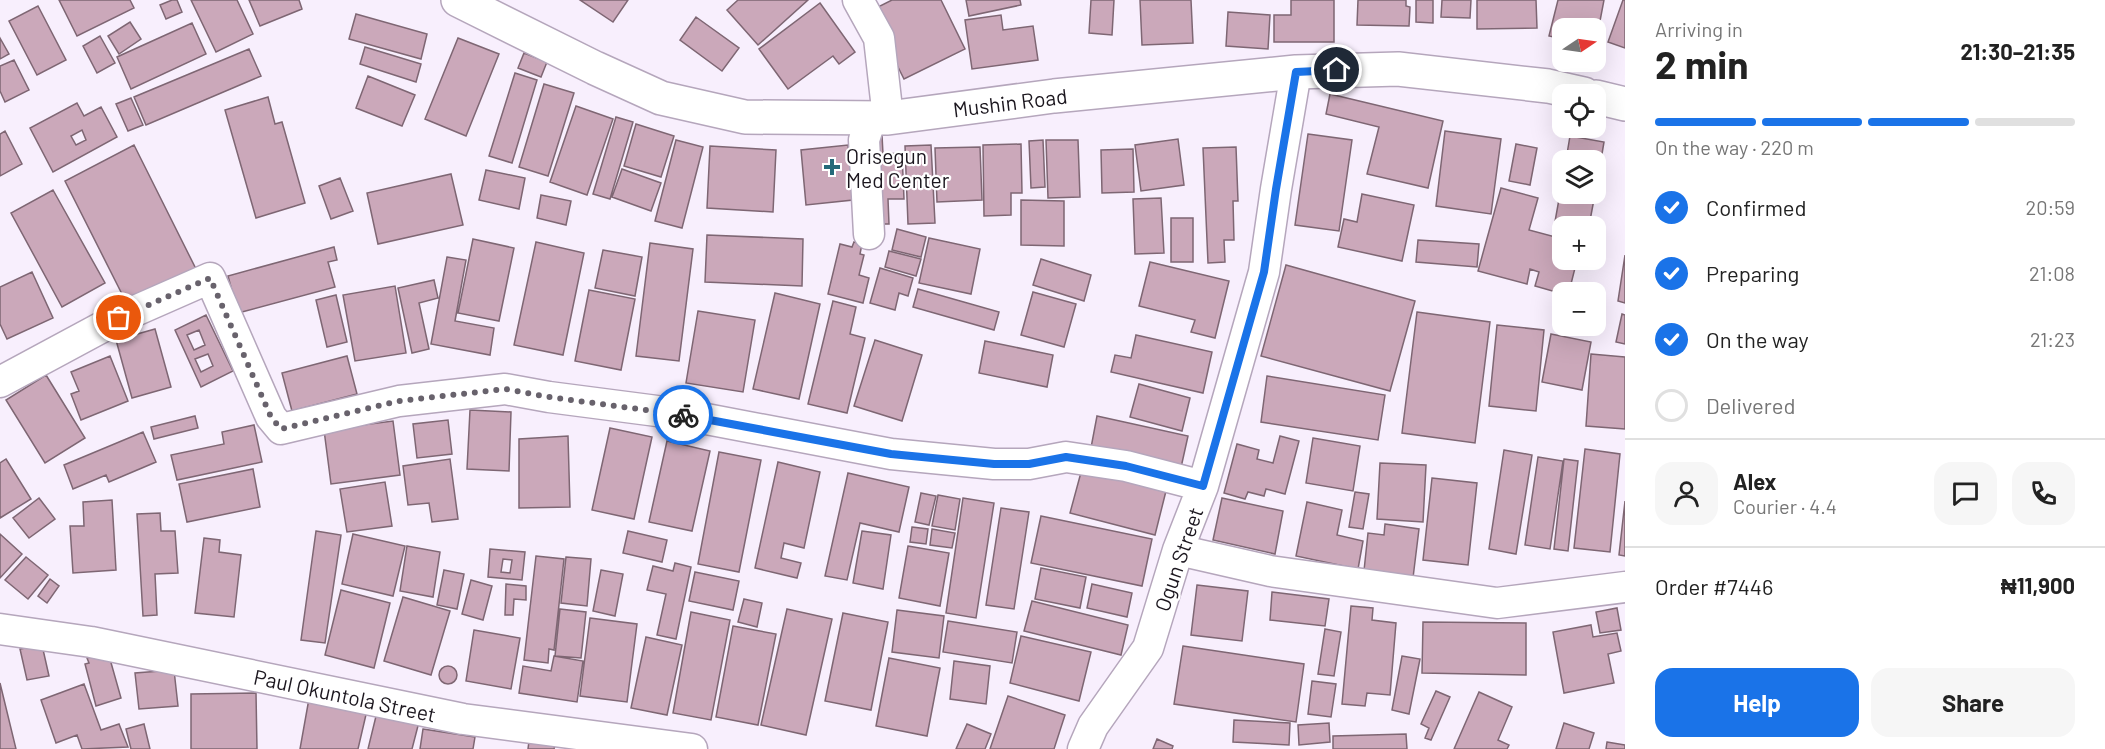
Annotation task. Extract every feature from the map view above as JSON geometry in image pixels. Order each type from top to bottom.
[{"type":"main road","name":"Mushin Road","points":[[458,0],[661,98],[745,117],[879,118],[1054,96],[1296,72],[1398,69],[1552,87]]},
{"type":"main road","points":[[1606,99],[1625,104]]},
{"type":"street","points":[[858,0],[879,38],[879,118],[864,140],[869,234]]},
{"type":"street","name":"Ogun Street","points":[[1083,749],[1093,726],[1148,648],[1178,550],[1203,486],[1264,272],[1296,72]]},
{"type":"street","points":[[0,382],[119,318],[210,278],[271,417],[281,429],[399,401],[505,389],[680,414],[891,454],[994,464],[1029,464],[1066,457],[1126,466],[1203,486]]},
{"type":"street","points":[[1178,550],[1270,571],[1497,603],[1625,587]]},
{"type":"street","name":"Paul Okuntola Street","points":[[0,629],[92,642],[463,719],[692,749]]},
{"type":"building","points":[[59,0],[130,0],[134,8],[77,36]]},
{"type":"building","points":[[177,0],[182,12],[166,19],[160,5]]},
{"type":"building","points":[[191,0],[237,0],[253,34],[216,52]]},
{"type":"building","points":[[249,0],[299,0],[302,9],[260,26]]},
{"type":"building","points":[[580,0],[628,0],[613,22]]},
{"type":"building","points":[[738,0],[808,0],[758,45],[727,10]]},
{"type":"building","points":[[892,0],[941,0],[965,49],[904,79],[870,11]]},
{"type":"building","points":[[966,0],[1020,0],[1021,5],[969,16]]},
{"type":"building","points":[[1091,0],[1114,0],[1112,35],[1089,33]]},
{"type":"building","points":[[1140,0],[1191,0],[1193,43],[1142,45]]},
{"type":"building","points":[[1291,0],[1334,0],[1334,42],[1274,42],[1274,15],[1291,15]]},
{"type":"building","points":[[1358,0],[1406,0],[1406,6],[1410,7],[1409,26],[1357,25]]},
{"type":"building","points":[[1416,0],[1433,0],[1433,23],[1416,22]]},
{"type":"building","points":[[1442,0],[1471,0],[1470,18],[1441,17]]},
{"type":"building","points":[[1477,0],[1536,0],[1537,28],[1477,29]]},
{"type":"building","points":[[1558,0],[1604,0],[1601,18],[1554,18]]},
{"type":"building","points":[[1623,0],[1625,0],[1625,48],[1608,42]]},
{"type":"building","points":[[820,3],[855,52],[839,64],[833,56],[788,89],[759,49]]},
{"type":"building","points":[[38,6],[66,60],[37,75],[9,21]]},
{"type":"building","points":[[1228,12],[1270,15],[1268,49],[1226,46]]},
{"type":"building","points":[[356,14],[427,34],[421,59],[349,39]]},
{"type":"building","points":[[1001,15],[1003,30],[1033,26],[1038,60],[972,69],[965,20]]},
{"type":"building","points":[[696,17],[739,48],[722,71],[680,40]]},
{"type":"building","points":[[130,22],[141,39],[119,54],[108,36]]},
{"type":"building","points":[[192,23],[206,54],[131,89],[117,57]]},
{"type":"building","points":[[100,36],[115,63],[97,73],[83,46]]},
{"type":"building","points":[[0,38],[9,54],[0,59]]},
{"type":"building","points":[[458,38],[499,54],[466,136],[425,119]]},
{"type":"building","points":[[365,47],[421,64],[416,82],[360,64]]},
{"type":"building","points":[[249,49],[261,76],[146,125],[134,97]]},
{"type":"building","points":[[524,53],[547,62],[541,77],[518,68]]},
{"type":"building","points":[[14,60],[29,90],[5,102],[0,91],[0,66]]},
{"type":"building","points":[[515,73],[537,80],[512,163],[489,156]]},
{"type":"building","points":[[368,76],[415,95],[402,126],[356,108]]},
{"type":"building","points":[[544,84],[574,93],[548,176],[519,167]]},
{"type":"building","points":[[1330,94],[1443,121],[1428,188],[1367,174],[1379,127],[1326,114]]},
{"type":"building","points":[[268,97],[275,124],[282,122],[305,203],[256,218],[225,110]]},
{"type":"building","points":[[131,98],[143,125],[128,131],[116,104]]},
{"type":"building","points":[[77,103],[84,116],[101,107],[117,137],[53,172],[30,128]],"holes":[[[82,130],[86,140],[76,145],[71,136]]]},
{"type":"building","points":[[576,106],[613,119],[587,195],[550,182]]},
{"type":"building","points":[[616,117],[633,122],[610,199],[593,194]]},
{"type":"building","points":[[636,124],[674,136],[661,177],[624,166]]},
{"type":"building","points":[[5,131],[22,164],[0,176],[0,134]]},
{"type":"building","points":[[1445,131],[1501,139],[1491,214],[1436,206]]},
{"type":"building","points":[[1308,134],[1352,140],[1339,231],[1295,225]]},
{"type":"building","points":[[882,135],[883,154],[902,153],[904,199],[888,199],[889,224],[877,224],[869,136]]},
{"type":"building","points":[[1570,138],[1604,142],[1603,150],[1568,150]]},
{"type":"building","points":[[1178,139],[1184,185],[1141,191],[1135,145]]},
{"type":"building","points":[[676,140],[703,147],[682,228],[655,221]]},
{"type":"building","points":[[1043,140],[1045,187],[1031,188],[1029,141]]},
{"type":"building","points":[[1046,140],[1078,140],[1080,197],[1048,198]]},
{"type":"building","points":[[1021,144],[1022,193],[1011,193],[1011,215],[984,216],[983,145]]},
{"type":"building","points":[[1516,144],[1537,148],[1530,185],[1509,181]]},
{"type":"building","points":[[134,145],[196,269],[127,304],[65,181]]},
{"type":"building","points":[[848,145],[853,200],[806,205],[801,150]]},
{"type":"building","points":[[931,145],[935,223],[908,224],[905,146]]},
{"type":"building","points":[[710,146],[776,150],[773,212],[707,208]]},
{"type":"building","points":[[980,147],[982,200],[937,202],[935,148]]},
{"type":"building","points":[[1236,147],[1238,201],[1233,201],[1234,240],[1224,240],[1225,262],[1208,263],[1203,148]]},
{"type":"building","points":[[1133,149],[1134,192],[1102,193],[1101,150]]},
{"type":"building","points":[[622,169],[661,183],[651,211],[612,197]]},
{"type":"building","points":[[486,170],[525,178],[519,209],[479,200]]},
{"type":"building","points":[[451,174],[463,225],[378,244],[367,193]]},
{"type":"building","points":[[340,178],[353,211],[331,219],[319,186]]},
{"type":"building","points":[[1501,188],[1538,198],[1529,230],[1552,236],[1552,270],[1574,270],[1572,282],[1552,282],[1552,291],[1535,286],[1539,272],[1530,269],[1527,284],[1478,271]]},
{"type":"building","points":[[53,190],[105,283],[62,307],[11,213]]},
{"type":"building","points":[[1362,194],[1414,205],[1402,261],[1338,247],[1344,219],[1357,222]]},
{"type":"building","points":[[541,195],[571,201],[566,225],[537,218]]},
{"type":"building","points":[[1161,198],[1164,253],[1135,254],[1133,199]]},
{"type":"building","points":[[1021,200],[1064,201],[1064,246],[1021,245]]},
{"type":"building","points":[[1558,204],[1593,204],[1591,216],[1556,216]]},
{"type":"building","points":[[1171,218],[1193,218],[1193,262],[1171,262]]},
{"type":"building","points":[[897,229],[926,237],[921,257],[892,250]]},
{"type":"building","points":[[707,235],[803,239],[802,286],[705,282]]},
{"type":"building","points":[[929,238],[980,249],[971,294],[919,283]]},
{"type":"building","points":[[473,239],[514,248],[499,321],[458,313]]},
{"type":"building","points":[[1418,240],[1479,244],[1477,267],[1416,262]]},
{"type":"building","points":[[536,242],[584,253],[563,355],[514,345]]},
{"type":"building","points":[[854,242],[862,244],[860,254],[864,255],[859,275],[869,278],[863,303],[828,294],[840,244],[852,247]]},
{"type":"building","points":[[650,243],[693,249],[679,361],[636,356]]},
{"type":"building","points":[[334,247],[337,260],[328,262],[335,287],[238,313],[228,276]]},
{"type":"building","points":[[603,250],[642,257],[635,296],[595,288]]},
{"type":"building","points":[[889,251],[921,259],[916,276],[885,267]]},
{"type":"building","points":[[1625,255],[1625,303],[1618,301]]},
{"type":"building","points":[[447,257],[466,260],[455,321],[494,328],[490,355],[431,344]]},
{"type":"building","points":[[1041,259],[1091,275],[1084,301],[1033,285]]},
{"type":"building","points":[[1150,262],[1229,281],[1215,338],[1191,332],[1195,320],[1139,306]]},
{"type":"building","points":[[1286,265],[1415,301],[1390,391],[1261,356]]},
{"type":"building","points":[[880,268],[913,278],[908,296],[899,293],[895,310],[870,303]]},
{"type":"building","points":[[32,272],[53,318],[7,339],[0,324],[0,287]]},
{"type":"building","points":[[434,280],[438,298],[419,303],[429,349],[412,353],[398,288]]},
{"type":"building","points":[[395,286],[406,353],[355,361],[343,295]]},
{"type":"building","points":[[918,289],[999,312],[994,330],[913,307]]},
{"type":"building","points":[[589,290],[635,299],[621,370],[575,361]]},
{"type":"building","points":[[1033,292],[1076,304],[1064,347],[1021,335]]},
{"type":"building","points":[[775,293],[820,304],[799,399],[753,389]]},
{"type":"building","points":[[336,295],[347,342],[327,347],[316,300]]},
{"type":"building","points":[[833,301],[856,307],[850,334],[865,338],[847,413],[808,404]]},
{"type":"building","points":[[698,311],[755,320],[743,392],[686,383]]},
{"type":"building","points":[[1417,312],[1490,322],[1475,443],[1402,433]]},
{"type":"building","points":[[1622,314],[1625,315],[1625,344],[1616,342]]},
{"type":"building","points":[[206,315],[233,371],[201,387],[175,330]],"holes":[[[199,330],[205,345],[194,350],[187,335]],[[208,354],[213,366],[201,372],[195,359]]]},
{"type":"building","points":[[1497,325],[1544,330],[1536,411],[1489,406]]},
{"type":"building","points":[[155,329],[171,387],[132,398],[116,340]]},
{"type":"building","points":[[1551,334],[1591,342],[1582,390],[1542,382]]},
{"type":"building","points":[[1136,335],[1212,352],[1203,393],[1111,372],[1115,355],[1131,358]]},
{"type":"building","points":[[875,340],[922,355],[902,421],[854,406]]},
{"type":"building","points":[[985,341],[1053,355],[1047,387],[979,373]]},
{"type":"building","points":[[1591,354],[1625,357],[1625,429],[1586,426]]},
{"type":"building","points":[[110,356],[128,401],[81,420],[71,394],[79,391],[71,372]]},
{"type":"building","points":[[347,356],[357,394],[292,411],[282,373]]},
{"type":"building","points":[[46,375],[85,438],[45,463],[6,400]]},
{"type":"building","points":[[1267,376],[1385,395],[1378,440],[1261,422]]},
{"type":"building","points":[[1139,384],[1190,398],[1182,431],[1130,417]]},
{"type":"building","points":[[470,410],[511,412],[509,471],[467,469]]},
{"type":"building","points":[[195,416],[198,428],[154,439],[151,427]]},
{"type":"building","points":[[1097,416],[1188,436],[1180,472],[1090,453]]},
{"type":"building","points":[[448,420],[452,454],[417,458],[413,424]]},
{"type":"building","points":[[393,421],[400,475],[331,484],[324,430]]},
{"type":"building","points":[[254,425],[262,462],[177,480],[171,455],[224,444],[222,432]]},
{"type":"building","points":[[610,428],[652,437],[634,519],[592,510]]},
{"type":"building","points":[[143,432],[156,462],[109,482],[106,475],[73,489],[64,465]]},
{"type":"building","points":[[568,436],[570,507],[519,508],[519,439]]},
{"type":"building","points":[[1280,436],[1299,441],[1285,494],[1266,489],[1264,496],[1248,492],[1245,499],[1224,493],[1237,444],[1259,450],[1257,459],[1273,463]]},
{"type":"building","points":[[1313,438],[1360,446],[1353,491],[1306,483]]},
{"type":"building","points":[[667,441],[710,451],[692,531],[649,522]]},
{"type":"building","points":[[1585,449],[1620,454],[1610,552],[1574,548]]},
{"type":"building","points":[[1504,450],[1532,455],[1516,554],[1489,549]]},
{"type":"building","points":[[719,452],[761,460],[739,572],[698,564]]},
{"type":"building","points":[[1538,457],[1563,461],[1550,549],[1525,545]]},
{"type":"building","points":[[6,459],[31,499],[0,518],[0,463]]},
{"type":"building","points":[[450,459],[458,519],[432,522],[429,503],[408,505],[403,466]]},
{"type":"building","points":[[1564,459],[1578,461],[1568,551],[1554,549]]},
{"type":"building","points":[[778,462],[820,472],[804,548],[784,543],[781,558],[801,563],[797,578],[755,568]]},
{"type":"building","points":[[1380,463],[1426,465],[1423,522],[1377,519]]},
{"type":"building","points":[[1083,465],[1167,487],[1155,535],[1070,513]]},
{"type":"building","points":[[253,469],[260,507],[187,522],[179,484]]},
{"type":"building","points":[[848,473],[909,487],[899,532],[860,523],[847,580],[825,576]]},
{"type":"building","points":[[1432,478],[1477,483],[1468,565],[1423,560]]},
{"type":"building","points":[[385,482],[392,526],[347,532],[340,489]]},
{"type":"building","points":[[1355,492],[1369,494],[1363,529],[1349,527]]},
{"type":"building","points":[[921,493],[936,496],[929,525],[915,522]]},
{"type":"building","points":[[938,495],[960,499],[955,530],[932,526]]},
{"type":"building","points":[[39,498],[55,519],[29,538],[13,518]]},
{"type":"building","points":[[963,498],[994,503],[976,618],[946,613]]},
{"type":"building","points":[[1222,498],[1283,511],[1275,554],[1213,540]]},
{"type":"building","points":[[112,500],[116,570],[73,573],[70,526],[84,526],[83,502]]},
{"type":"building","points":[[1625,501],[1625,556],[1619,555]]},
{"type":"building","points":[[1307,502],[1342,510],[1337,535],[1363,541],[1358,569],[1296,556]]},
{"type":"building","points":[[1001,508],[1029,512],[1014,609],[986,605]]},
{"type":"building","points":[[160,513],[161,531],[175,531],[178,573],[155,574],[157,615],[143,616],[137,514]]},
{"type":"building","points":[[1041,516],[1152,539],[1142,586],[1031,563]]},
{"type":"building","points":[[1385,524],[1419,529],[1412,586],[1363,580],[1368,533],[1384,535]]},
{"type":"building","points":[[912,527],[928,529],[926,544],[910,542]]},
{"type":"building","points":[[932,529],[955,533],[952,548],[930,545]]},
{"type":"building","points":[[316,531],[341,535],[325,643],[301,640]]},
{"type":"building","points":[[628,531],[667,540],[662,562],[623,553]]},
{"type":"building","points":[[862,531],[891,535],[883,589],[853,583]]},
{"type":"building","points":[[0,534],[22,554],[0,578]]},
{"type":"building","points":[[353,534],[405,546],[393,596],[342,584]]},
{"type":"building","points":[[204,538],[220,540],[219,552],[241,555],[234,617],[195,613]]},
{"type":"building","points":[[407,546],[440,552],[433,597],[400,591]]},
{"type":"building","points":[[908,546],[949,553],[940,606],[899,598]]},
{"type":"building","points":[[490,549],[525,552],[522,580],[488,577]],"holes":[[[503,559],[512,560],[510,573],[501,572]]]},
{"type":"building","points":[[536,556],[564,559],[554,650],[549,649],[548,663],[524,660]]},
{"type":"building","points":[[26,557],[48,575],[28,599],[5,580]]},
{"type":"building","points":[[566,557],[591,559],[587,606],[561,603]]},
{"type":"building","points":[[675,563],[691,567],[676,639],[657,635],[666,594],[647,590],[653,566],[673,571]]},
{"type":"building","points":[[1041,568],[1086,577],[1080,608],[1035,599]]},
{"type":"building","points":[[444,570],[464,574],[457,609],[437,605]]},
{"type":"building","points":[[601,570],[623,574],[615,616],[593,611]]},
{"type":"building","points":[[695,572],[739,581],[733,610],[689,601]]},
{"type":"building","points":[[50,579],[59,586],[47,603],[38,596]]},
{"type":"building","points":[[471,580],[492,586],[483,620],[462,614]]},
{"type":"building","points":[[506,584],[526,586],[526,600],[514,599],[513,615],[505,615]]},
{"type":"building","points":[[1092,584],[1132,593],[1127,617],[1087,608]]},
{"type":"building","points":[[1197,585],[1248,591],[1242,641],[1191,635]]},
{"type":"building","points":[[341,590],[390,603],[374,668],[325,655]]},
{"type":"building","points":[[1272,592],[1329,599],[1325,626],[1270,620]]},
{"type":"building","points":[[403,597],[450,611],[431,675],[384,661]]},
{"type":"building","points":[[744,599],[762,603],[757,627],[738,622]]},
{"type":"building","points":[[1032,601],[1128,625],[1121,655],[1024,631]]},
{"type":"building","points":[[1351,606],[1373,608],[1372,620],[1396,623],[1390,695],[1367,693],[1365,706],[1342,704]]},
{"type":"building","points":[[1617,608],[1621,630],[1600,633],[1596,612]]},
{"type":"building","points":[[560,609],[586,612],[581,658],[555,656]]},
{"type":"building","points":[[787,609],[832,619],[806,735],[761,725]]},
{"type":"building","points":[[897,610],[944,616],[939,658],[892,652]]},
{"type":"building","points":[[691,612],[730,620],[711,720],[673,713]]},
{"type":"building","points":[[843,613],[888,622],[871,710],[825,701]]},
{"type":"building","points":[[590,618],[637,624],[627,702],[580,696]]},
{"type":"building","points":[[948,621],[1017,632],[1012,663],[943,652]]},
{"type":"building","points":[[1423,622],[1526,623],[1526,675],[1422,673]]},
{"type":"building","points":[[1591,625],[1593,637],[1617,633],[1621,651],[1608,654],[1614,683],[1564,693],[1553,632]]},
{"type":"building","points":[[733,626],[776,634],[758,725],[716,717]]},
{"type":"building","points":[[1325,629],[1341,632],[1334,676],[1318,674]]},
{"type":"building","points":[[474,630],[520,638],[511,689],[466,681]]},
{"type":"building","points":[[1021,636],[1091,652],[1079,701],[1010,683]]},
{"type":"building","points":[[646,637],[682,645],[667,715],[631,708]]},
{"type":"building","points":[[42,645],[49,676],[27,680],[20,649]]},
{"type":"building","points":[[1183,646],[1304,664],[1296,722],[1174,704]]},
{"type":"building","points":[[108,652],[121,698],[96,706],[85,664],[89,663],[87,658]]},
{"type":"building","points":[[554,656],[583,661],[577,702],[519,693],[523,666],[551,671]]},
{"type":"building","points":[[1402,656],[1420,659],[1409,714],[1392,710]]},
{"type":"building","points":[[889,658],[940,668],[927,736],[876,726]]},
{"type":"building","points":[[954,661],[990,666],[986,704],[950,699]]},
{"type":"building","points":[[448,666],[454,669],[457,675],[454,681],[448,684],[442,681],[439,675],[442,669]]},
{"type":"building","points":[[174,670],[178,706],[139,709],[135,673]]},
{"type":"building","points":[[1312,681],[1336,684],[1331,717],[1308,714]]},
{"type":"building","points":[[0,683],[16,749],[0,749]]},
{"type":"building","points":[[84,684],[101,730],[119,724],[128,747],[82,749],[77,735],[56,743],[41,700]]},
{"type":"building","points":[[1436,691],[1450,697],[1431,740],[1425,738],[1429,728],[1421,724]]},
{"type":"building","points":[[1479,692],[1512,707],[1498,740],[1509,745],[1507,749],[1454,749]]},
{"type":"building","points":[[256,693],[257,749],[191,749],[191,694]]},
{"type":"building","points":[[310,693],[368,706],[358,749],[300,749]]},
{"type":"building","points":[[1008,696],[1065,715],[1054,749],[990,749]]},
{"type":"building","points":[[378,708],[420,718],[412,749],[368,749]]},
{"type":"building","points":[[1234,720],[1290,723],[1289,745],[1233,742]]},
{"type":"building","points":[[1329,723],[1330,742],[1299,745],[1298,725]]},
{"type":"building","points":[[1564,723],[1594,733],[1589,749],[1556,749]]},
{"type":"building","points":[[144,724],[150,749],[131,749],[126,729]]},
{"type":"building","points":[[967,724],[991,734],[985,749],[956,749]]},
{"type":"building","points":[[423,729],[475,737],[473,749],[420,749]]},
{"type":"building","points":[[1406,734],[1407,749],[1333,749],[1333,736]]},
{"type":"building","points":[[1157,739],[1173,746],[1172,749],[1153,749]]},
{"type":"building","points":[[529,741],[555,745],[554,749],[528,749]]},
{"type":"building","points":[[1607,742],[1625,745],[1625,749],[1606,749]]},
{"type":"way so far","points":[[119,318],[210,278],[271,417],[281,429],[399,401],[505,389],[683,415]]},
{"type":"place","name":"Orisegun Med Center","points":[[832,167]]},
{"type":"route","points":[[683,415],[891,454],[994,464],[1029,464],[1066,457],[1126,466],[1203,486],[1264,272],[1296,72],[1337,70]]}]
